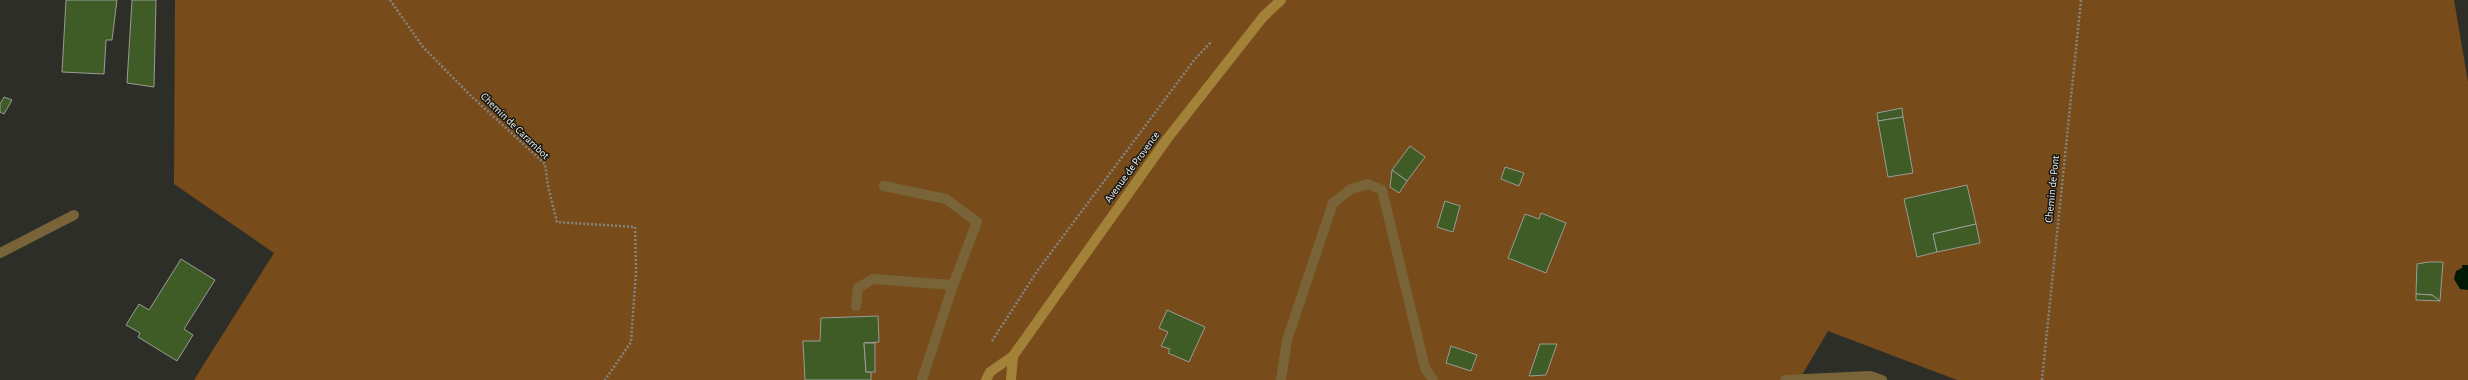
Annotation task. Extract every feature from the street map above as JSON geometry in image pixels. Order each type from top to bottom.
[{"type":"main road","name":"Avenue de Provence","points":[[986,380],[990,372],[1013,356],[1167,139],[1263,17],[1281,0]]},
{"type":"main road","points":[[1011,380],[1013,356]]},
{"type":"street","points":[[1281,380],[1287,340],[1333,203],[1351,189],[1368,184],[1382,190],[1425,368],[1433,380]]},
{"type":"street","points":[[884,186],[946,199],[977,222],[953,285],[922,380]]},
{"type":"street","points":[[0,253],[74,215]]},
{"type":"street","points":[[856,306],[858,288],[873,279],[953,285]]},
{"type":"street","points":[[1785,380],[1870,376],[1882,380]]},
{"type":"path","name":"Chemin de Carambot","points":[[390,0],[423,47],[470,95],[545,164],[548,186],[557,222],[635,227],[636,272],[631,342],[605,380]]},
{"type":"path","name":"Chemin de Pont","points":[[2042,380],[2081,0]]},
{"type":"shaded area","points":[[175,0],[2454,0],[2468,82],[2468,380],[1957,380],[1828,331],[1799,380],[194,380],[274,253],[174,184]]},
{"type":"shaded area","points":[[2462,265],[2468,265],[2468,290],[2460,289],[2454,279],[2456,271],[2462,268]]},
{"type":"building","points":[[66,0],[117,0],[112,40],[106,40],[104,74],[62,72]]},
{"type":"building","points":[[132,0],[156,0],[154,87],[127,83]]},
{"type":"building","points":[[4,97],[12,100],[4,114],[0,112],[0,104]]},
{"type":"building","points":[[1902,108],[1903,117],[1878,121],[1877,113]]},
{"type":"building","points":[[1903,117],[1913,173],[1888,177],[1878,121]]},
{"type":"building","points":[[1410,146],[1425,157],[1407,181],[1392,170]]},
{"type":"building","points":[[1505,167],[1524,173],[1519,186],[1501,179]]},
{"type":"building","points":[[1392,170],[1407,181],[1399,193],[1390,187]]},
{"type":"building","points":[[1967,185],[1976,224],[1933,234],[1937,252],[1917,257],[1904,199]]},
{"type":"building","points":[[1445,201],[1460,206],[1453,232],[1437,227]]},
{"type":"building","points":[[1541,213],[1566,223],[1546,273],[1508,258],[1525,214],[1539,219]]},
{"type":"building","points":[[1976,224],[1980,243],[1937,252],[1933,234]]},
{"type":"building","points":[[181,259],[215,280],[184,329],[193,335],[177,361],[138,337],[140,333],[126,325],[139,304],[149,310]]},
{"type":"building","points":[[2443,262],[2440,301],[2432,295],[2416,294],[2417,264]]},
{"type":"building","points":[[2416,294],[2432,295],[2440,301],[2416,300]]},
{"type":"building","points":[[1167,310],[1205,327],[1189,362],[1168,353],[1170,349],[1161,346],[1168,332],[1159,328]]},
{"type":"building","points":[[878,316],[879,342],[864,343],[866,372],[871,372],[871,380],[805,380],[803,341],[820,341],[821,318]]},
{"type":"building","points":[[864,343],[875,343],[875,372],[866,372]]},
{"type":"building","points":[[1540,344],[1557,344],[1546,375],[1529,376]]},
{"type":"building","points":[[1451,346],[1477,355],[1471,371],[1446,363]]}]
